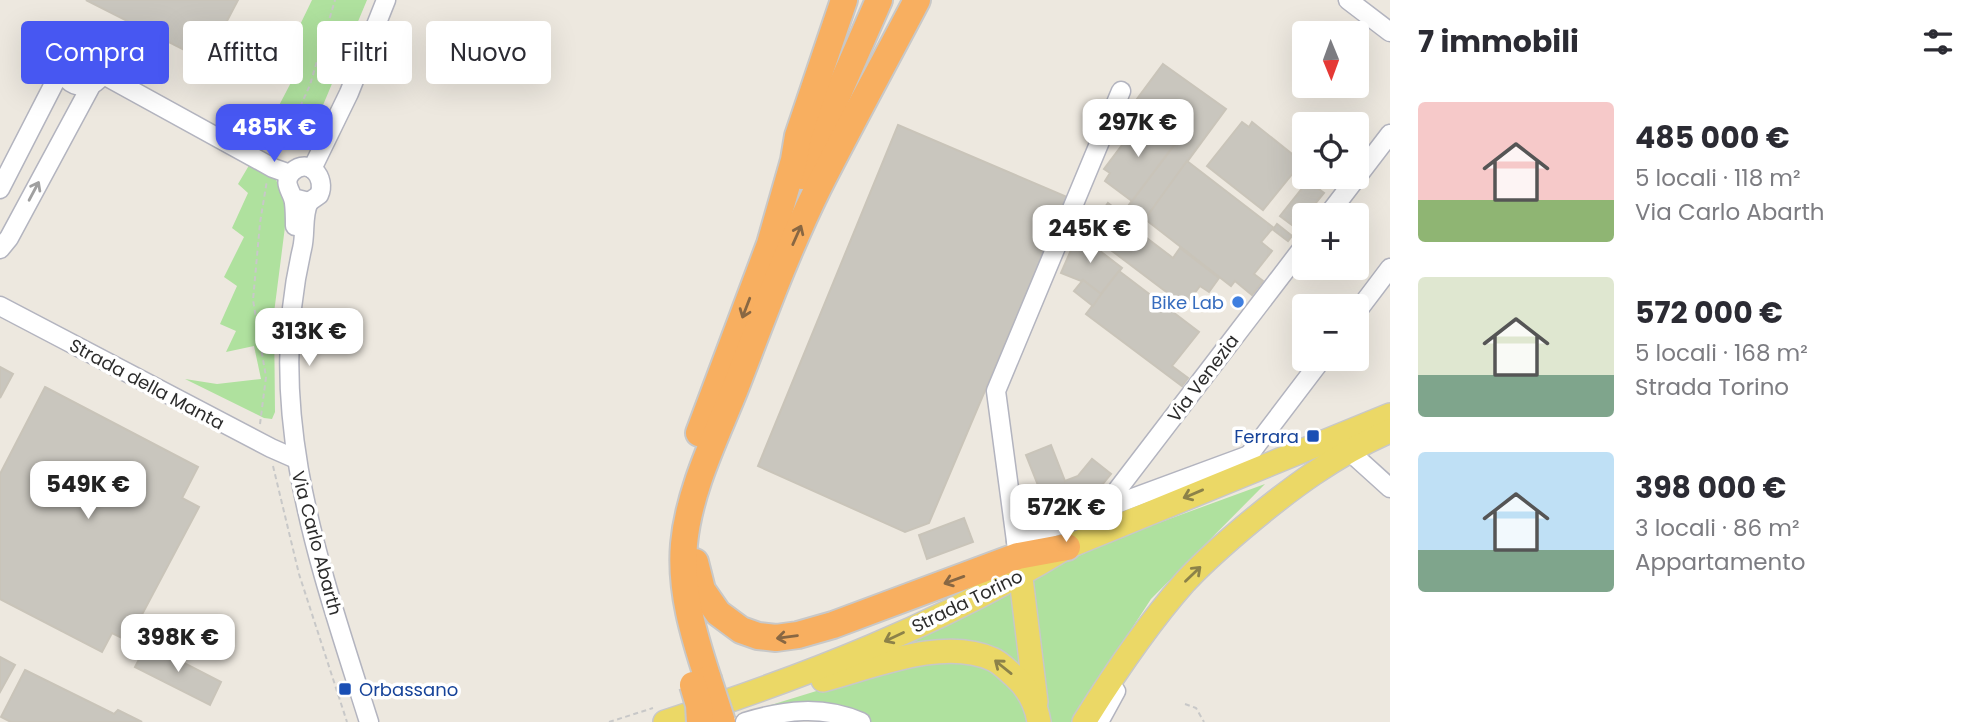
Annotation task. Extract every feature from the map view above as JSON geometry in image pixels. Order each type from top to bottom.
[{"type":"highway","points":[[722,722],[675,626],[668,569],[671,516],[707,410],[770,244],[794,160],[798,136],[844,0]]},
{"type":"highway","points":[[794,160],[807,135],[861,0]]},
{"type":"highway","points":[[770,244],[789,208],[879,0]]},
{"type":"highway","points":[[700,722],[701,682],[683,565],[687,526],[701,473],[762,320],[898,0]]},
{"type":"highway","points":[[817,189],[917,0]]},
{"type":"highway","points":[[762,320],[738,410],[709,483],[696,530],[695,563],[698,581],[706,598],[733,626],[767,638],[788,638],[833,625],[1019,557],[1067,547]]},
{"type":"main road","name":"Strada Torino","points":[[1067,547],[1253,461],[1390,415]]},
{"type":"main road","points":[[1084,722],[1149,626],[1185,581],[1284,494],[1349,451],[1390,431]]},
{"type":"main road","name":"Strada Torino","points":[[752,694],[842,660],[888,639],[1019,557]]},
{"type":"main road","points":[[1019,557],[1038,714]]},
{"type":"main road","points":[[665,722],[752,694],[800,687],[922,654],[956,650],[996,660],[1018,680],[1038,714]]},
{"type":"street","points":[[107,84],[273,167],[290,174],[298,168],[312,169],[349,93],[386,0]]},
{"type":"street","points":[[1348,0],[1390,32]]},
{"type":"street","points":[[0,189],[54,84]]},
{"type":"street","points":[[0,249],[9,238],[94,84]]},
{"type":"street","points":[[1019,557],[996,391],[1121,91]]},
{"type":"street","points":[[1337,203],[1390,134]]},
{"type":"street","name":"Via Carlo Abarth","points":[[301,200],[319,195],[322,189],[321,177],[312,169]]},
{"type":"street","name":"Via Carlo Abarth","points":[[290,174],[288,190],[301,200]]},
{"type":"street","name":"Via Carlo Abarth","points":[[301,200],[290,354],[296,459],[315,547],[369,722]]},
{"type":"street","name":"Via Venezia","points":[[1102,510],[1292,262]]},
{"type":"street","points":[[1369,296],[1390,268]]},
{"type":"street","name":"Strada della Manta","points":[[0,306],[258,442],[296,459]]},
{"type":"street","points":[[1253,461],[1314,371]]},
{"type":"street","points":[[1349,451],[1390,488]]},
{"type":"street","name":"Strada Torino","points":[[1019,557],[1102,510],[1253,461]]},
{"type":"street","points":[[1100,722],[1108,703],[1137,660],[1149,626]]},
{"type":"street","points":[[745,722],[769,714],[822,710],[861,722]]},
{"type":"path","points":[[1185,704],[1196,708],[1204,722]]},
{"type":"green space","points":[[312,0],[367,0],[358,21],[317,21],[317,84],[332,84],[308,141],[296,148],[279,149],[260,142],[290,84],[303,84],[302,21]]},
{"type":"green space","points":[[251,162],[275,178],[283,194],[286,219],[274,313],[275,412],[272,419],[264,418],[185,379],[217,384],[261,379],[254,346],[226,352],[236,331],[220,324],[237,286],[224,277],[244,237],[232,228],[248,193],[238,184]]},
{"type":"green space","points":[[1265,484],[1151,599],[1071,722],[1048,722],[1028,579],[1120,537]]},
{"type":"green space","points":[[1016,585],[1027,676],[1011,662],[861,661]]},
{"type":"green space","points":[[968,658],[1013,682],[1032,722],[869,722],[798,705],[758,709],[888,669]]},
{"type":"building","points":[[86,0],[238,0],[227,21],[183,21],[183,49],[169,42],[169,21],[127,21]]},
{"type":"building","points":[[1163,64],[1226,109],[1145,219],[1128,206],[1177,141],[1131,107]]},
{"type":"building","points":[[1152,122],[1177,141],[1132,201],[1105,181],[1110,173],[1104,169],[1138,124],[1146,130]]},
{"type":"building","points":[[1242,122],[1249,127],[1252,122],[1292,154],[1292,174],[1263,210],[1207,166]]},
{"type":"building","points":[[898,125],[1067,197],[929,523],[905,532],[758,466]]},
{"type":"building","points":[[1187,161],[1274,228],[1277,224],[1292,236],[1288,241],[1272,229],[1261,242],[1272,251],[1254,274],[1263,281],[1252,295],[1235,281],[1231,286],[1145,219]]},
{"type":"building","points":[[1302,189],[1319,189],[1324,193],[1316,203],[1292,203],[1292,225],[1280,216]]},
{"type":"building","points":[[1108,203],[1130,220],[1127,223],[1173,258],[1180,248],[1219,278],[1209,292],[1200,286],[1185,306],[1087,232]]},
{"type":"building","points":[[1078,234],[1122,268],[1101,294],[1083,280],[1061,273]]},
{"type":"building","points":[[1119,271],[1199,332],[1172,366],[1188,378],[1182,386],[1086,314]]},
{"type":"building","points":[[1083,280],[1101,294],[1093,306],[1074,291]]},
{"type":"building","points":[[0,367],[13,374],[0,398]]},
{"type":"building","points":[[45,387],[198,467],[182,498],[199,507],[128,641],[112,633],[102,652],[0,599],[0,474]]},
{"type":"building","points":[[1051,445],[1065,481],[1078,476],[1092,459],[1111,474],[1093,496],[1049,513],[1026,455]]},
{"type":"building","points":[[964,518],[973,542],[927,559],[919,535]]},
{"type":"building","points":[[147,644],[221,682],[210,705],[135,667]]},
{"type":"building","points":[[0,657],[15,665],[0,692]]},
{"type":"building","points":[[25,670],[114,714],[118,710],[142,722],[11,722],[1,717]]},
{"type":"place","name":"Bike Lab","points":[[1238,302]]},
{"type":"place","name":"Ferrara","points":[[1313,436]]},
{"type":"place","name":"Orbassano","points":[[345,689]]}]
